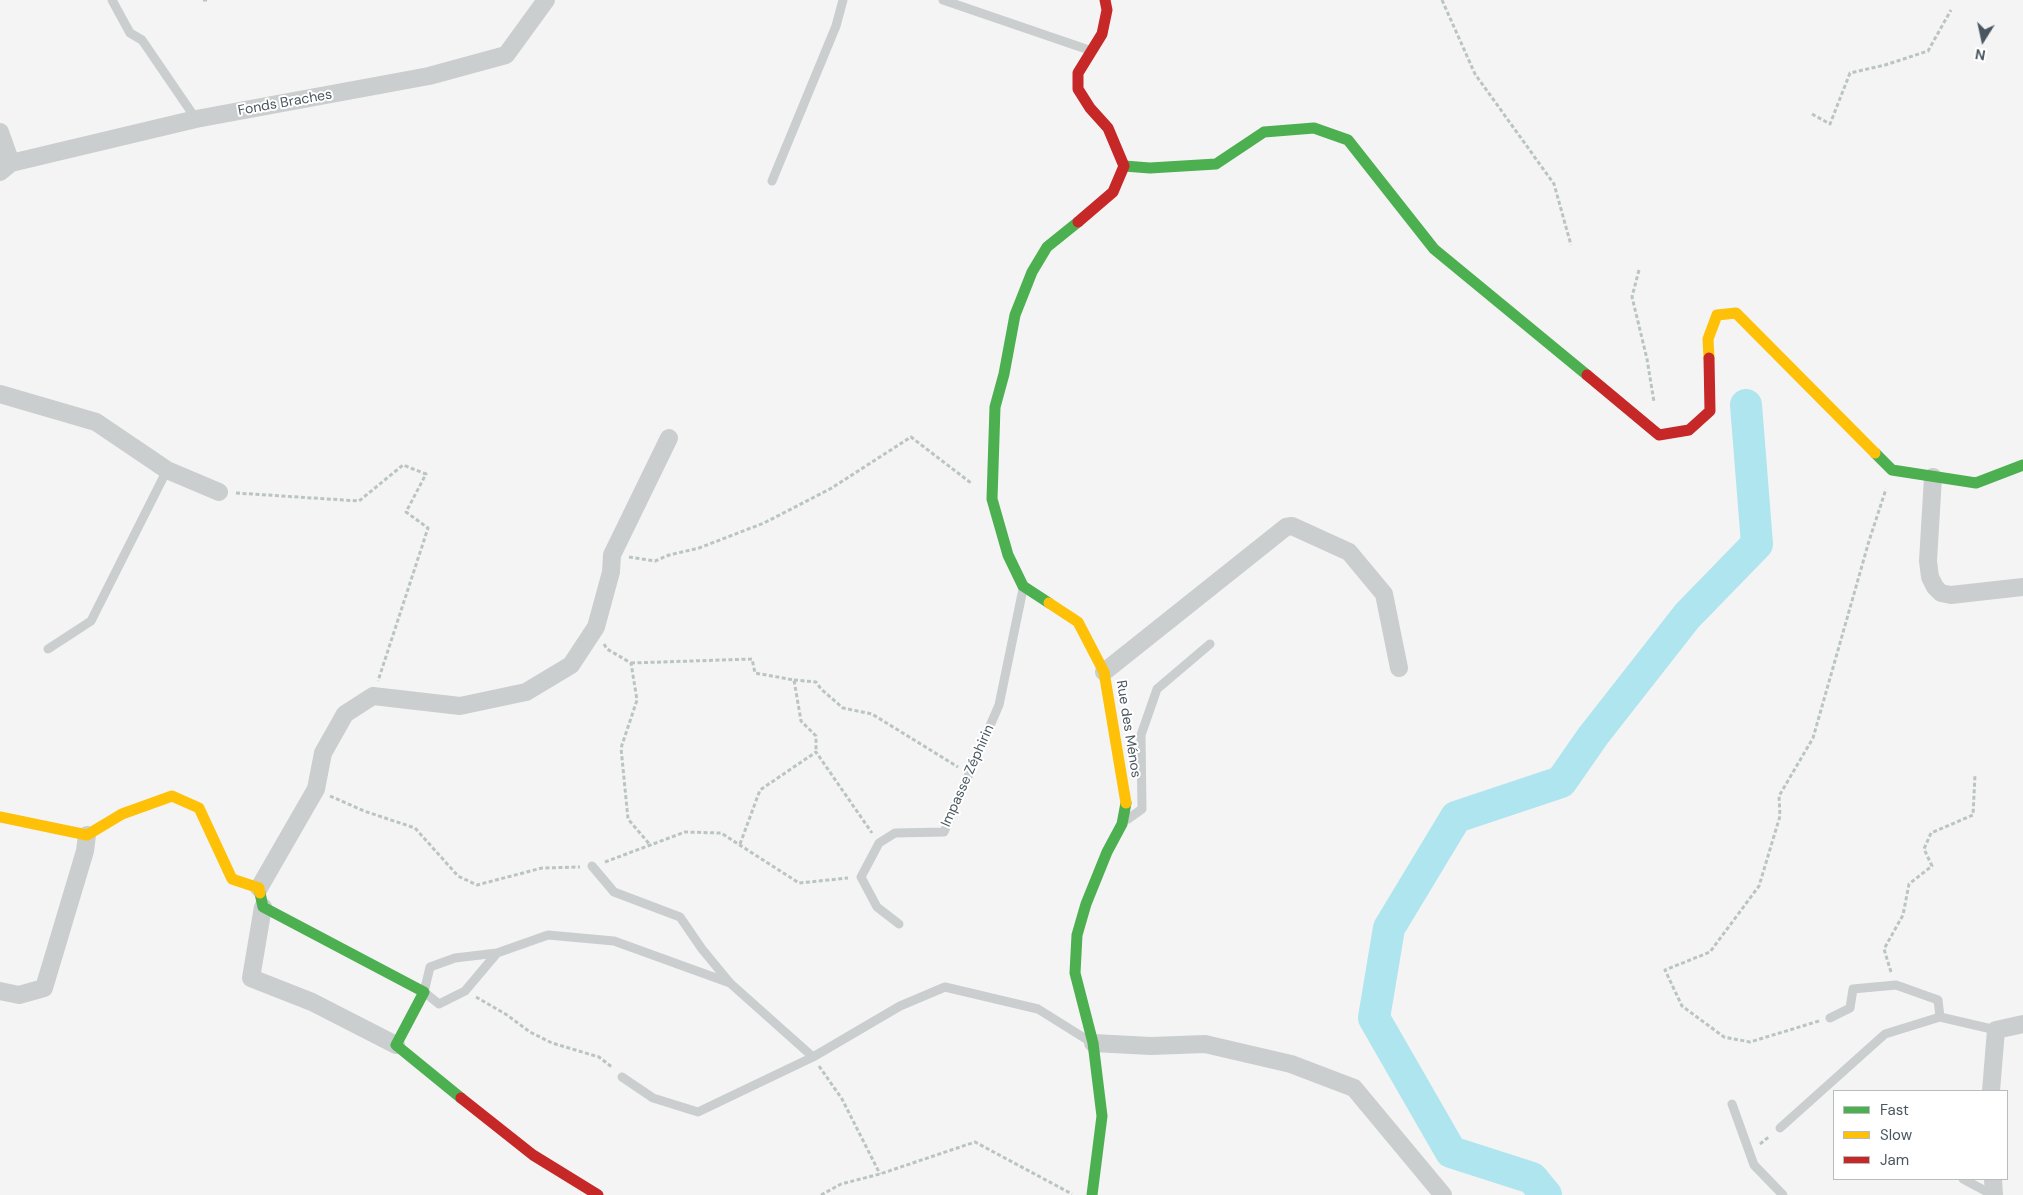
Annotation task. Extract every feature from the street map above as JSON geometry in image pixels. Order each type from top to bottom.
[{"type":"street","name":"Fonds Braches","points":[[6,167],[196,119],[429,76],[506,55],[546,0]]},
{"type":"street","points":[[1023,586],[1008,555],[992,499],[995,407],[1004,374],[1015,315],[1032,272],[1047,248],[1113,192],[1124,166],[1108,128],[1090,108],[1078,89],[1078,73],[1102,34],[1106,10],[1105,0]]},
{"type":"street","points":[[1124,166],[1150,168],[1216,164],[1264,132],[1314,128],[1348,140],[1434,249],[1659,435],[1690,430],[1710,410],[1708,339],[1717,315],[1736,313],[1892,470],[1976,483],[2023,465]]},
{"type":"street","points":[[0,132],[6,167]]},
{"type":"street","points":[[0,394],[96,422],[167,470],[219,492]]},
{"type":"street","points":[[598,1195],[533,1155],[396,1045],[312,1002],[251,978],[263,908],[258,888],[316,789],[323,753],[345,714],[373,696],[460,706],[526,692],[570,665],[596,628],[611,572],[612,555],[669,438]]},
{"type":"street","points":[[1933,477],[1928,561],[1930,577],[1935,587],[1941,593],[1951,595],[2023,587]]},
{"type":"street","points":[[1104,672],[1286,527],[1292,526],[1349,552],[1384,594],[1399,668]]},
{"type":"street","name":"Rue des Ménos","points":[[1023,586],[1078,622],[1104,672],[1126,801],[1122,824],[1107,852],[1086,904],[1077,935],[1076,973],[1093,1043],[1102,1116],[1092,1195]]},
{"type":"street","points":[[0,817],[87,835],[122,814],[172,796],[199,808],[232,879],[258,888]]},
{"type":"street","points":[[0,991],[19,995],[44,988],[85,851],[87,835]]},
{"type":"street","points":[[263,908],[424,992],[396,1045]]},
{"type":"street","points":[[1991,1090],[1996,1030],[2023,1024]]},
{"type":"street","points":[[1093,1043],[1151,1046],[1205,1044],[1291,1064],[1354,1088],[1443,1195]]},
{"type":"street","points":[[1993,1180],[1994,1195]]},
{"type":"lane","points":[[112,0],[130,33],[142,40],[196,119]]},
{"type":"lane","points":[[772,182],[836,26],[843,0]]},
{"type":"lane","points":[[943,0],[1092,51]]},
{"type":"lane","points":[[48,649],[91,621],[167,470]]},
{"type":"lane","name":"Impasse Zéphirin","points":[[879,843],[895,833],[944,832],[999,705],[1023,586]]},
{"type":"lane","points":[[1122,824],[1142,809],[1141,735],[1157,689],[1210,644]]},
{"type":"lane","points":[[879,843],[861,877],[877,907],[899,924]]},
{"type":"lane","points":[[592,866],[614,892],[680,917],[730,984],[813,1057]]},
{"type":"lane","points":[[497,953],[465,991],[440,1004],[424,992],[430,967],[455,958],[497,953],[548,935],[614,941],[730,984]]},
{"type":"lane","points":[[1830,1018],[1850,1008],[1853,988],[1896,985],[1938,1000],[1940,1018]]},
{"type":"lane","points":[[622,1077],[653,1098],[698,1112],[813,1057],[900,1006],[946,987],[1038,1009],[1093,1043]]},
{"type":"lane","points":[[1780,1128],[1885,1034],[1940,1018],[1996,1030]]},
{"type":"lane","points":[[1732,1104],[1754,1166],[1783,1195]]},
{"type":"lane","points":[[1964,1180],[1994,1195]]},
{"type":"path","points":[[203,0],[209,0]]},
{"type":"path","points":[[1442,0],[1475,74],[1554,184],[1571,245]]},
{"type":"path","points":[[1812,114],[1830,124],[1850,73],[1928,52],[1951,10]]},
{"type":"path","points":[[1639,270],[1632,297],[1647,359],[1655,406]]},
{"type":"path","points":[[612,555],[655,561],[669,555],[699,548],[756,526],[830,488],[911,437],[992,499]]},
{"type":"path","points":[[219,492],[359,501],[404,465],[426,474],[406,512],[428,528],[373,696]]},
{"type":"path","points":[[1830,1018],[1750,1042],[1724,1037],[1682,1006],[1665,970],[1710,952],[1759,886],[1780,816],[1779,796],[1813,738],[1869,541],[1892,470]]},
{"type":"path","points":[[596,628],[607,649],[631,663],[752,659],[755,673],[816,682],[821,689],[843,708],[872,714],[969,774]]},
{"type":"path","points":[[631,663],[637,700],[621,748],[628,819],[652,846]]},
{"type":"path","points":[[794,680],[801,721],[816,736],[816,752],[879,843]]},
{"type":"path","points":[[740,844],[760,790],[816,752]]},
{"type":"path","points":[[1896,985],[1884,949],[1903,915],[1909,884],[1932,866],[1924,849],[1931,833],[1973,815],[1975,775]]},
{"type":"path","points":[[316,789],[364,811],[415,828],[458,876],[477,885],[542,868],[592,866],[652,846],[685,832],[722,832],[799,883],[861,877]]},
{"type":"path","points":[[465,991],[507,1014],[530,1032],[552,1043],[600,1057],[622,1077]]},
{"type":"path","points":[[813,1057],[842,1099],[880,1174]]},
{"type":"path","points":[[1749,1152],[1780,1128]]},
{"type":"path","points":[[821,1195],[841,1184],[880,1174],[975,1142],[1075,1195]]},
{"type":"waterway","points":[[1546,1195],[1532,1178],[1451,1152],[1374,1018],[1389,928],[1456,817],[1561,782],[1593,736],[1687,616],[1757,544],[1746,405]]},
{"type":"traffic: fast","points":[[1124,166],[1150,168],[1216,164],[1264,132],[1314,128],[1348,140],[1434,249],[1587,375]]},
{"type":"traffic: fast","points":[[1049,603],[1023,586],[1008,555],[992,499],[995,407],[1004,374],[1015,315],[1032,272],[1047,247],[1078,222]]},
{"type":"traffic: fast","points":[[1875,453],[1892,470],[1976,483],[2023,465]]},
{"type":"traffic: fast","points":[[1092,1195],[1102,1116],[1093,1043],[1075,973],[1077,935],[1086,904],[1107,852],[1122,824],[1126,803]]},
{"type":"traffic: fast","points":[[260,893],[263,907],[424,992],[396,1045],[461,1098]]},
{"type":"traffic: slow","points":[[1709,358],[1708,339],[1717,315],[1736,313],[1875,453]]},
{"type":"traffic: slow","points":[[1049,603],[1078,622],[1104,672],[1126,803]]},
{"type":"traffic: slow","points":[[0,817],[87,835],[122,814],[172,796],[199,808],[232,879],[259,888],[260,893]]},
{"type":"traffic: jam","points":[[1078,222],[1113,192],[1124,166],[1108,128],[1090,108],[1078,89],[1078,73],[1102,34],[1107,10],[1105,0]]},
{"type":"traffic: jam","points":[[1587,375],[1659,435],[1689,430],[1710,411],[1709,358]]},
{"type":"traffic: jam","points":[[461,1098],[533,1155],[598,1195]]}]
